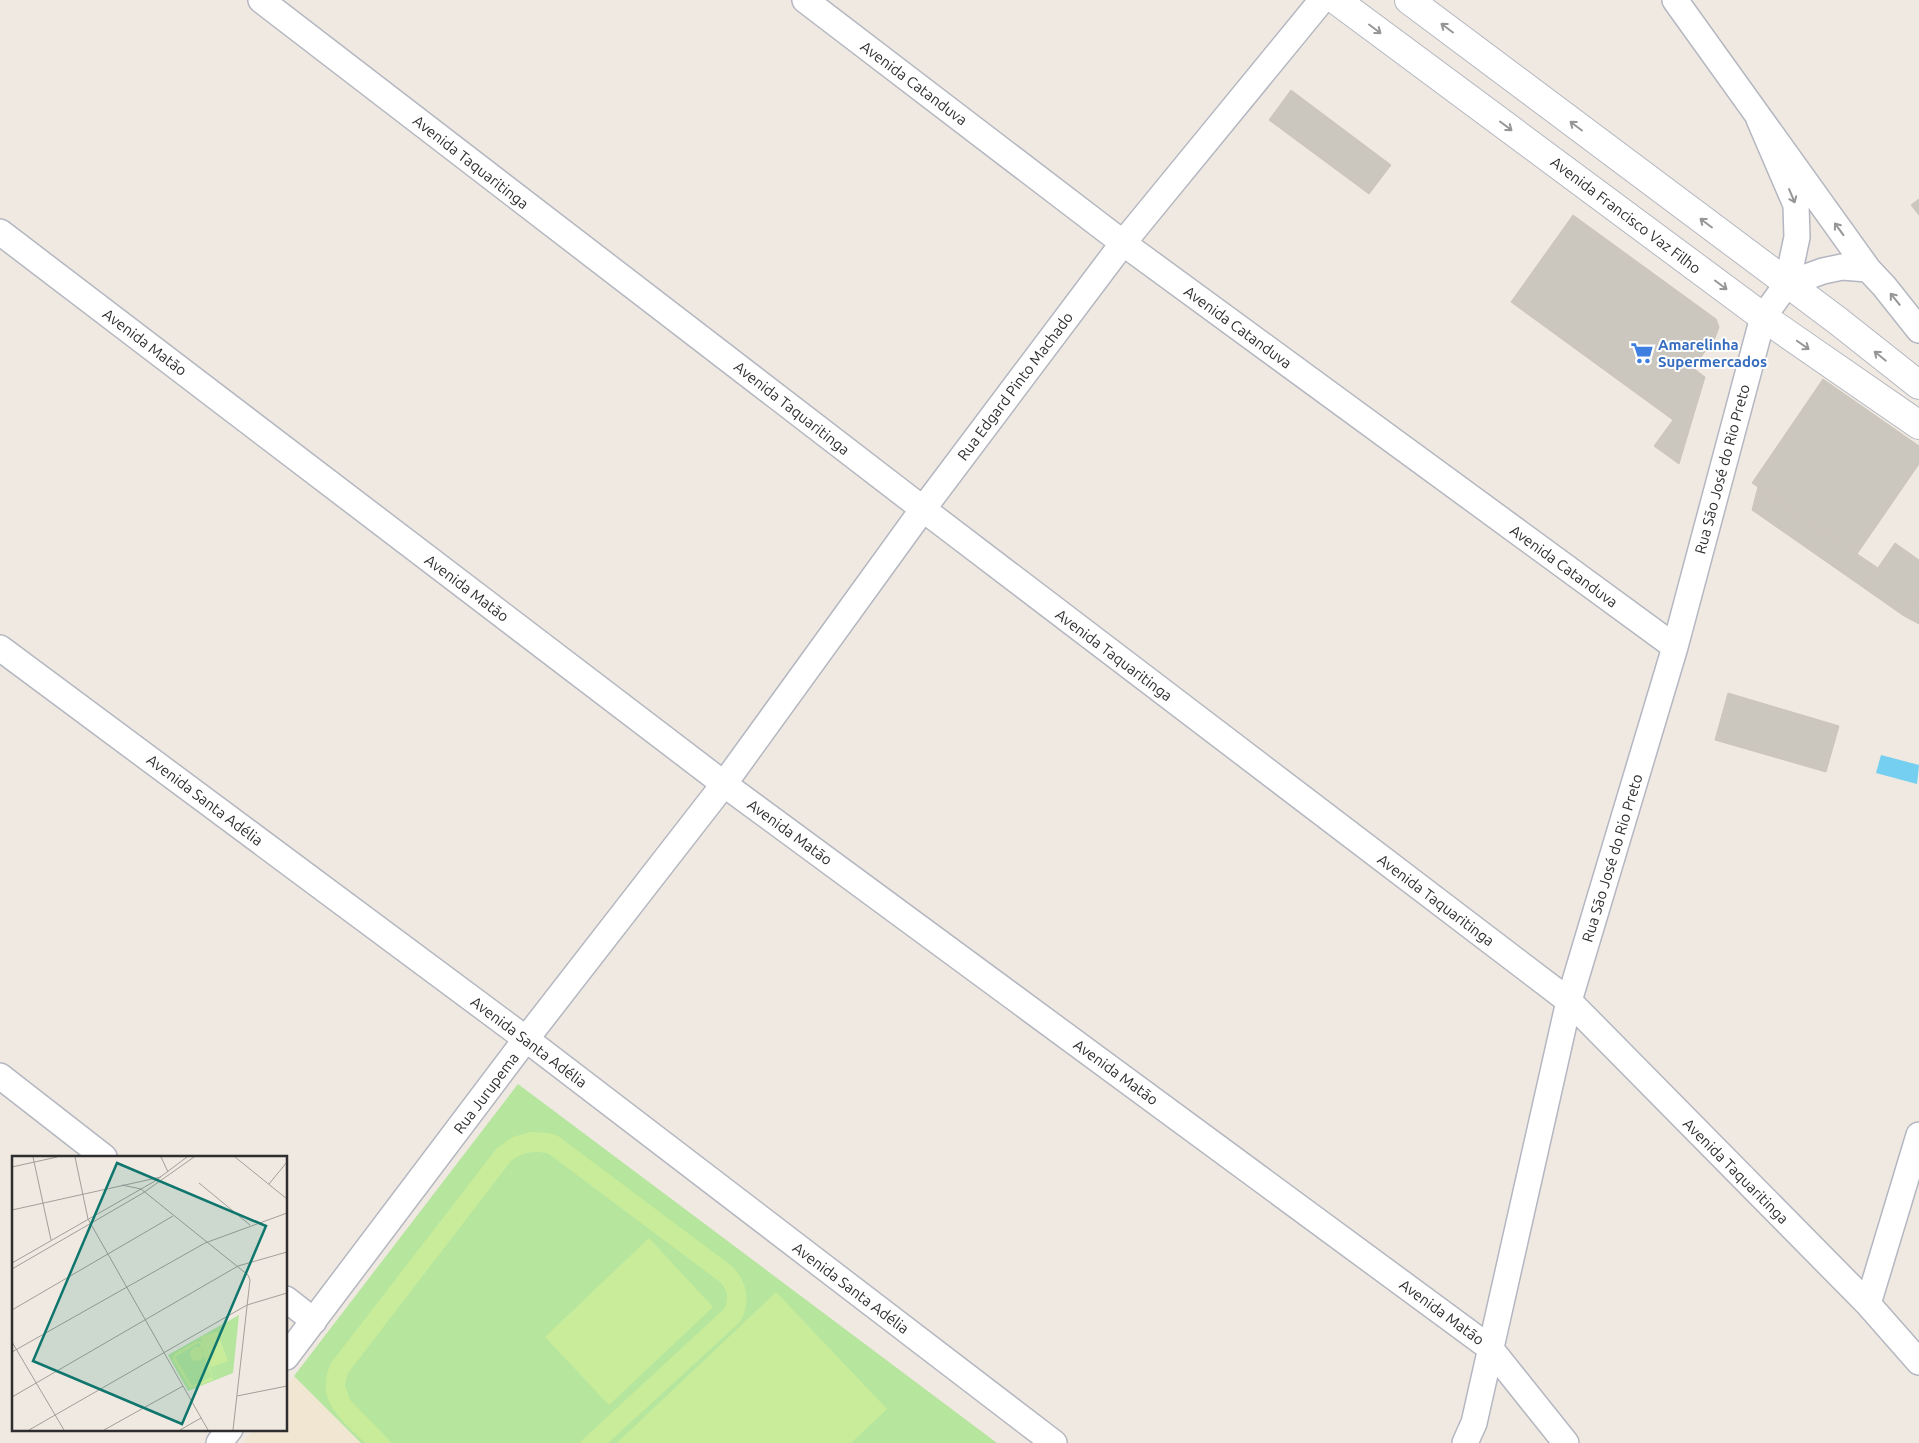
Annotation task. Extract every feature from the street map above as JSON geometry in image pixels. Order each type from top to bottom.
[{"type":"main road","name":"Avenida Francisco Vaz Filho","points":[[1336,0],[1763,317],[1919,425]]},
{"type":"main road","points":[[1409,0],[1919,385]]},
{"type":"street","name":"Avenida Taquaritinga","points":[[261,0],[923,509],[1569,1001],[1868,1304],[1919,1362]]},
{"type":"street","name":"Avenida Catanduva","points":[[805,0],[1123,243],[1675,647]]},
{"type":"street","name":"Rua Edgard Pinto Machado","points":[[724,784],[923,509],[1123,243],[1322,0]]},
{"type":"street","points":[[1675,0],[1868,269],[1891,294],[1919,330]]},
{"type":"street","points":[[1759,119],[1796,205],[1797,237],[1787,284]]},
{"type":"street","name":"Avenida Matão","points":[[0,232],[724,784],[1490,1348],[1566,1443]]},
{"type":"street","points":[[1787,284],[1823,271],[1842,267],[1868,269]]},
{"type":"street","name":"Rua São José do Rio Preto","points":[[1465,1443],[1474,1423],[1569,1001],[1675,647],[1763,317],[1787,284]]},
{"type":"street","name":"Avenida Santa Adélia","points":[[0,648],[526,1039],[1054,1443]]},
{"type":"street","name":"Rua Jurupema","points":[[288,1354],[526,1039],[724,784]]},
{"type":"street","points":[[0,1076],[103,1156]]},
{"type":"street","points":[[1868,1304],[1919,1134]]},
{"type":"street","points":[[288,1300],[314,1320]]},
{"type":"street","points":[[219,1443],[229,1430]]},
{"type":"shaded area","points":[[294,1376],[361,1443],[243,1443],[253,1430],[288,1430],[288,1384]]},
{"type":"green space","points":[[518,1084],[997,1443],[361,1443],[294,1376]]},
{"type":"green space","points":[[530,1132],[549,1133],[558,1136],[733,1267],[745,1287],[747,1300],[740,1322],[608,1443],[579,1443],[724,1309],[727,1295],[725,1288],[720,1282],[549,1154],[534,1152],[525,1154],[511,1161],[348,1373],[345,1385],[350,1400],[392,1443],[365,1443],[339,1417],[328,1398],[326,1388],[327,1376],[331,1363],[497,1148],[513,1137]]},
{"type":"green space","points":[[649,1238],[713,1307],[609,1405],[545,1337]]},
{"type":"green space","points":[[776,1292],[887,1409],[851,1443],[617,1443]]},
{"type":"water","points":[[1881,755],[1919,765],[1917,784],[1876,773]]},
{"type":"building","points":[[1291,90],[1391,165],[1369,194],[1269,120]]},
{"type":"building","points":[[1919,199],[1919,215],[1911,205]]},
{"type":"building","name":"Amarelinha Supermercados","points":[[1573,215],[1716,319],[1719,327],[1715,338],[1693,368],[1705,377],[1679,464],[1654,446],[1673,420],[1511,302]]},
{"type":"building","points":[[1823,379],[1919,446],[1919,464],[1857,554],[1752,483]]},
{"type":"building","points":[[1758,487],[1878,568],[1864,588],[1752,510]]},
{"type":"building","points":[[1895,543],[1919,560],[1919,594],[1904,616],[1864,588]]},
{"type":"building","points":[[1919,594],[1919,624],[1904,616]]},
{"type":"building","points":[[1728,693],[1839,726],[1826,772],[1715,740]]},
{"type":"place","name":"Amarelinha Supermercados","points":[[1642,353]]}]
